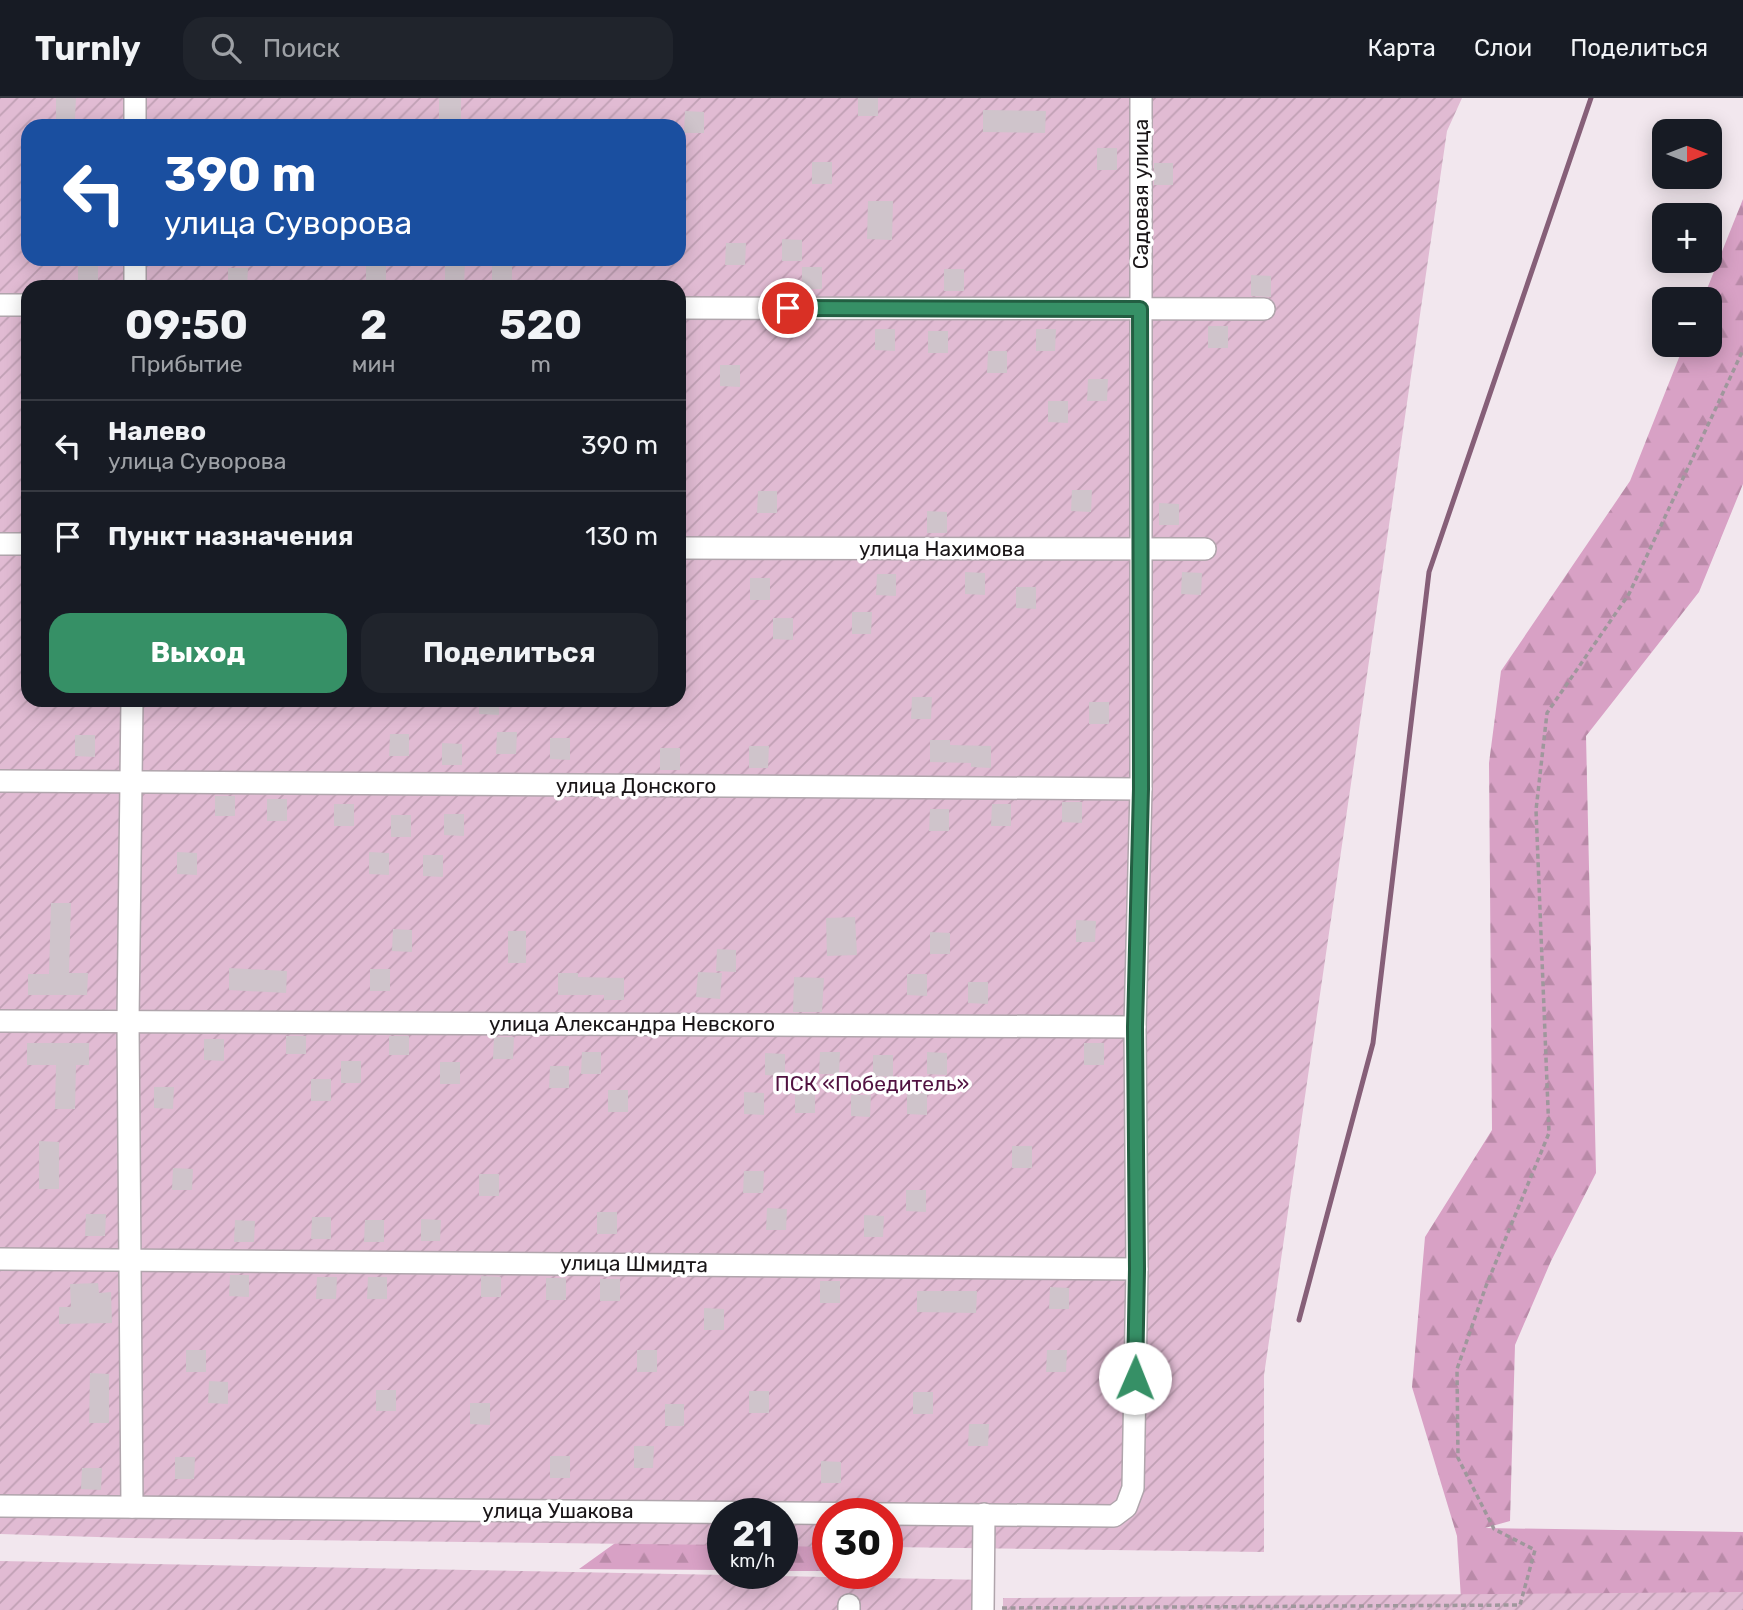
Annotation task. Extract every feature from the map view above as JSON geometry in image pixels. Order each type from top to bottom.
[{"type":"street","points":[[135,98],[135,119]]},
{"type":"street","name":"Садовая улица","points":[[1126,1507],[1133,1488],[1137,1269],[1135,1027],[1141,789],[1141,98]]},
{"type":"street","points":[[0,305],[21,305]]},
{"type":"street","points":[[686,308],[1265,309]]},
{"type":"street","points":[[0,544],[21,544]]},
{"type":"street","name":"улица Нахимова","points":[[686,548],[1140,551],[1205,549]]},
{"type":"street","points":[[132,707],[128,1022],[132,1507]]},
{"type":"street","name":"улица Донского","points":[[0,782],[1141,789]]},
{"type":"street","name":"улица Александра Невского","points":[[0,1021],[1135,1027]]},
{"type":"street","name":"улица Шмидта","points":[[0,1259],[1137,1269]]},
{"type":"street","name":"улица Ушакова","points":[[0,1506],[1114,1516],[1126,1507]]},
{"type":"street","points":[[983,1604],[984,1514]]},
{"type":"path","points":[[983,1604],[1003,1608],[1520,1605],[1535,1550],[1494,1529],[1458,1458],[1457,1369],[1486,1286],[1549,1133],[1536,810],[1547,713],[1629,594],[1743,350]]},
{"type":"green space","name":"ПСК «Победитель»","points":[[0,98],[1462,98],[1447,131],[1264,1375],[1264,1552],[903,1547],[903,1498],[812,1498],[812,1547],[798,1546],[798,1498],[707,1498],[707,1545],[0,1534]]},
{"type":"green space","points":[[1743,199],[1743,484],[1699,592],[1586,736],[1596,1173],[1551,1261],[1515,1345],[1510,1521],[1485,1528],[1743,1532],[1743,1596],[1461,1599],[1457,1536],[1412,1387],[1425,1237],[1492,1130],[1489,763],[1501,671],[1630,481],[1679,357],[1722,357],[1722,287],[1708,287],[1713,273],[1722,273],[1722,252]]},
{"type":"green space","points":[[625,1536],[707,1538],[707,1570],[579,1569]]},
{"type":"green space","points":[[798,1539],[812,1539],[812,1571],[798,1571]]},
{"type":"green space","points":[[0,1561],[707,1575],[707,1589],[798,1589],[798,1576],[812,1577],[812,1589],[903,1589],[903,1578],[989,1580],[989,1610],[0,1610]]},
{"type":"green space","points":[[1743,1592],[1743,1610],[1003,1610],[1003,1598]]},
{"type":"building","points":[[56,98],[76,98],[75,119],[56,119]]},
{"type":"building","points":[[439,98],[461,98],[461,119],[439,119]]},
{"type":"building","points":[[858,98],[878,98],[878,116],[858,116]]},
{"type":"building","points":[[983,110],[1046,111],[1045,133],[983,132]]},
{"type":"building","points":[[685,111],[704,112],[704,133],[686,133]]},
{"type":"building","points":[[1097,148],[1117,148],[1117,170],[1097,170]]},
{"type":"building","points":[[812,162],[832,162],[832,184],[812,184]]},
{"type":"building","points":[[1154,163],[1173,163],[1173,185],[1154,185]]},
{"type":"building","points":[[868,201],[893,201],[892,240],[867,239]]},
{"type":"building","points":[[782,239],[802,240],[802,261],[782,261]]},
{"type":"building","points":[[726,243],[746,243],[745,265],[725,265]]},
{"type":"building","points":[[78,266],[98,266],[98,280],[78,280]]},
{"type":"building","points":[[366,266],[386,266],[386,280],[366,280]]},
{"type":"building","points":[[445,266],[465,266],[464,280],[445,280]]},
{"type":"building","points":[[492,266],[512,266],[512,280],[492,280]]},
{"type":"building","points":[[802,267],[822,267],[822,289],[802,289]]},
{"type":"building","points":[[228,268],[248,268],[247,280],[228,280]]},
{"type":"building","points":[[944,269],[964,269],[964,291],[944,291]]},
{"type":"building","points":[[1251,275],[1271,276],[1271,297],[1251,296]]},
{"type":"building","points":[[1208,326],[1228,326],[1228,348],[1208,348]]},
{"type":"building","points":[[875,329],[895,329],[895,351],[875,350]]},
{"type":"building","points":[[1036,329],[1056,329],[1055,351],[1036,351]]},
{"type":"building","points":[[928,331],[948,331],[948,353],[928,353]]},
{"type":"building","points":[[988,351],[1007,351],[1007,373],[987,373]]},
{"type":"building","points":[[720,365],[740,365],[740,387],[720,386]]},
{"type":"building","points":[[1088,379],[1108,379],[1107,401],[1087,401]]},
{"type":"building","points":[[1048,401],[1068,401],[1068,423],[1048,422]]},
{"type":"building","points":[[1072,490],[1092,490],[1091,512],[1071,511]]},
{"type":"building","points":[[758,491],[777,491],[777,513],[757,513]]},
{"type":"building","points":[[1159,503],[1179,504],[1179,525],[1159,525]]},
{"type":"building","points":[[927,511],[947,512],[947,533],[927,533]]},
{"type":"building","points":[[965,572],[985,573],[985,595],[965,594]]},
{"type":"building","points":[[1182,572],[1202,573],[1201,595],[1181,594]]},
{"type":"building","points":[[877,574],[896,574],[896,596],[876,595]]},
{"type":"building","points":[[750,578],[770,578],[770,600],[750,600]]},
{"type":"building","points":[[1016,587],[1036,587],[1036,609],[1016,608]]},
{"type":"building","points":[[852,612],[872,612],[871,634],[852,634]]},
{"type":"building","points":[[773,618],[793,618],[793,640],[773,639]]},
{"type":"building","points":[[912,697],[932,697],[931,719],[911,719]]},
{"type":"building","points":[[1089,702],[1109,702],[1109,724],[1089,724]]},
{"type":"building","points":[[479,707],[499,707],[499,715],[479,714]]},
{"type":"building","points":[[497,732],[517,732],[516,754],[496,754]]},
{"type":"building","points":[[390,734],[409,734],[409,756],[389,756]]},
{"type":"building","points":[[75,735],[95,735],[95,757],[75,756]]},
{"type":"building","points":[[550,738],[570,738],[570,760],[550,759]]},
{"type":"building","points":[[930,740],[950,740],[950,745],[991,746],[991,768],[971,767],[971,763],[930,762]]},
{"type":"building","points":[[442,743],[462,744],[462,765],[442,765]]},
{"type":"building","points":[[749,746],[769,746],[768,768],[749,768]]},
{"type":"building","points":[[660,748],[680,748],[680,770],[660,770]]},
{"type":"building","points":[[215,796],[235,796],[235,816],[215,816]]},
{"type":"building","points":[[267,799],[287,799],[287,821],[267,821]]},
{"type":"building","points":[[1062,802],[1082,802],[1082,823],[1062,822]]},
{"type":"building","points":[[334,804],[354,804],[354,826],[334,826]]},
{"type":"building","points":[[992,804],[1011,804],[1011,826],[991,826]]},
{"type":"building","points":[[930,809],[949,809],[949,831],[929,831]]},
{"type":"building","points":[[444,814],[464,814],[464,836],[444,835]]},
{"type":"building","points":[[391,815],[411,815],[411,837],[391,837]]},
{"type":"building","points":[[177,852],[197,853],[197,875],[177,874]]},
{"type":"building","points":[[369,852],[389,853],[389,875],[369,874]]},
{"type":"building","points":[[423,855],[443,855],[443,877],[423,876]]},
{"type":"building","points":[[51,903],[71,903],[69,973],[88,973],[87,995],[28,995],[28,974],[49,974]]},
{"type":"building","points":[[855,917],[857,955],[827,956],[826,918]]},
{"type":"building","points":[[1076,920],[1096,921],[1095,942],[1076,942]]},
{"type":"building","points":[[393,929],[412,930],[412,952],[392,951]]},
{"type":"building","points":[[508,931],[526,931],[526,963],[508,963]]},
{"type":"building","points":[[930,932],[950,933],[950,954],[930,954]]},
{"type":"building","points":[[717,949],[736,950],[736,972],[716,971]]},
{"type":"building","points":[[229,968],[287,971],[286,993],[229,990]]},
{"type":"building","points":[[370,969],[390,969],[390,991],[370,991]]},
{"type":"building","points":[[698,972],[722,973],[720,999],[696,997]]},
{"type":"building","points":[[558,973],[578,973],[578,977],[624,978],[624,1000],[604,1000],[604,995],[558,995]]},
{"type":"building","points":[[907,974],[927,974],[927,996],[907,995]]},
{"type":"building","points":[[794,977],[824,978],[822,1012],[793,1012]]},
{"type":"building","points":[[968,982],[988,982],[988,1004],[968,1003]]},
{"type":"building","points":[[286,1036],[306,1036],[306,1054],[286,1054]]},
{"type":"building","points":[[389,1036],[409,1036],[409,1055],[389,1055]]},
{"type":"building","points":[[494,1037],[514,1037],[513,1059],[493,1059]]},
{"type":"building","points":[[204,1039],[224,1039],[224,1061],[204,1060]]},
{"type":"building","points":[[27,1043],[89,1043],[89,1065],[76,1065],[75,1109],[55,1109],[56,1065],[27,1065]]},
{"type":"building","points":[[1084,1043],[1104,1043],[1104,1065],[1084,1065]]},
{"type":"building","points":[[582,1052],[601,1052],[601,1074],[581,1074]]},
{"type":"building","points":[[820,1052],[840,1052],[839,1074],[819,1074]]},
{"type":"building","points":[[927,1052],[947,1053],[947,1075],[927,1074]]},
{"type":"building","points":[[765,1053],[785,1054],[785,1076],[765,1075]]},
{"type":"building","points":[[873,1055],[893,1055],[893,1077],[873,1076]]},
{"type":"building","points":[[341,1061],[361,1061],[361,1083],[341,1083]]},
{"type":"building","points":[[440,1062],[460,1062],[460,1084],[440,1084]]},
{"type":"building","points":[[550,1066],[569,1066],[569,1088],[549,1088]]},
{"type":"building","points":[[311,1079],[331,1079],[331,1101],[311,1101]]},
{"type":"building","points":[[154,1087],[174,1087],[173,1109],[154,1108]]},
{"type":"building","points":[[608,1090],[628,1090],[628,1112],[608,1112]]},
{"type":"building","points":[[795,1091],[815,1092],[815,1113],[795,1113]]},
{"type":"building","points":[[744,1092],[764,1093],[764,1115],[744,1114]]},
{"type":"building","points":[[907,1092],[927,1093],[927,1115],[907,1114]]},
{"type":"building","points":[[851,1095],[871,1095],[870,1117],[851,1116]]},
{"type":"building","points":[[39,1141],[59,1142],[59,1189],[39,1189]]},
{"type":"building","points":[[1012,1146],[1032,1146],[1032,1168],[1012,1168]]},
{"type":"building","points":[[173,1168],[193,1169],[192,1190],[172,1190]]},
{"type":"building","points":[[744,1171],[764,1171],[763,1193],[743,1193]]},
{"type":"building","points":[[479,1174],[499,1174],[499,1196],[479,1196]]},
{"type":"building","points":[[906,1190],[926,1190],[926,1212],[906,1211]]},
{"type":"building","points":[[767,1208],[787,1209],[786,1230],[766,1230]]},
{"type":"building","points":[[597,1212],[617,1212],[617,1234],[597,1234]]},
{"type":"building","points":[[86,1214],[106,1214],[105,1236],[85,1236]]},
{"type":"building","points":[[864,1215],[884,1216],[883,1237],[864,1237]]},
{"type":"building","points":[[312,1217],[331,1217],[331,1239],[311,1239]]},
{"type":"building","points":[[421,1219],[441,1220],[440,1241],[421,1241]]},
{"type":"building","points":[[235,1220],[255,1221],[254,1242],[234,1242]]},
{"type":"building","points":[[365,1220],[384,1220],[384,1242],[364,1242]]},
{"type":"building","points":[[230,1275],[249,1275],[249,1297],[229,1296]]},
{"type":"building","points":[[481,1276],[501,1277],[501,1297],[481,1297]]},
{"type":"building","points":[[317,1277],[337,1277],[336,1299],[316,1299]]},
{"type":"building","points":[[368,1277],[387,1277],[387,1299],[367,1299]]},
{"type":"building","points":[[546,1278],[566,1278],[566,1300],[546,1300]]},
{"type":"building","points":[[600,1279],[620,1279],[620,1301],[600,1301]]},
{"type":"building","points":[[820,1281],[840,1281],[840,1303],[820,1303]]},
{"type":"building","points":[[98,1283],[99,1293],[111,1292],[112,1323],[59,1324],[59,1307],[71,1307],[70,1284]]},
{"type":"building","points":[[1050,1287],[1069,1288],[1069,1309],[1049,1309]]},
{"type":"building","points":[[917,1291],[977,1291],[976,1313],[917,1312]]},
{"type":"building","points":[[704,1308],[724,1309],[724,1330],[704,1330]]},
{"type":"building","points":[[186,1350],[206,1350],[206,1372],[186,1372]]},
{"type":"building","points":[[637,1350],[657,1350],[657,1372],[637,1372]]},
{"type":"building","points":[[1047,1350],[1067,1350],[1066,1372],[1046,1372]]},
{"type":"building","points":[[90,1373],[109,1374],[109,1423],[89,1423]]},
{"type":"building","points":[[209,1381],[228,1382],[228,1404],[208,1403]]},
{"type":"building","points":[[376,1390],[396,1390],[396,1411],[376,1411]]},
{"type":"building","points":[[749,1391],[769,1391],[769,1413],[749,1413]]},
{"type":"building","points":[[913,1392],[933,1392],[933,1414],[913,1414]]},
{"type":"building","points":[[470,1403],[490,1403],[490,1425],[470,1424]]},
{"type":"building","points":[[665,1404],[684,1404],[684,1426],[665,1426]]},
{"type":"building","points":[[969,1424],[989,1424],[988,1446],[968,1446]]},
{"type":"building","points":[[634,1446],[654,1446],[653,1468],[634,1468]]},
{"type":"building","points":[[550,1456],[570,1456],[570,1478],[550,1478]]},
{"type":"building","points":[[175,1457],[195,1457],[194,1479],[175,1479]]},
{"type":"building","points":[[821,1461],[841,1462],[841,1483],[821,1483]]},
{"type":"building","points":[[82,1468],[102,1468],[101,1490],[81,1489]]},
{"type":"waterway","points":[[1299,1320],[1373,1043],[1429,572],[1591,98]]},
{"type":"route","points":[[788,308],[1140,309],[1141,789],[1135,1027],[1135,1378]]}]
